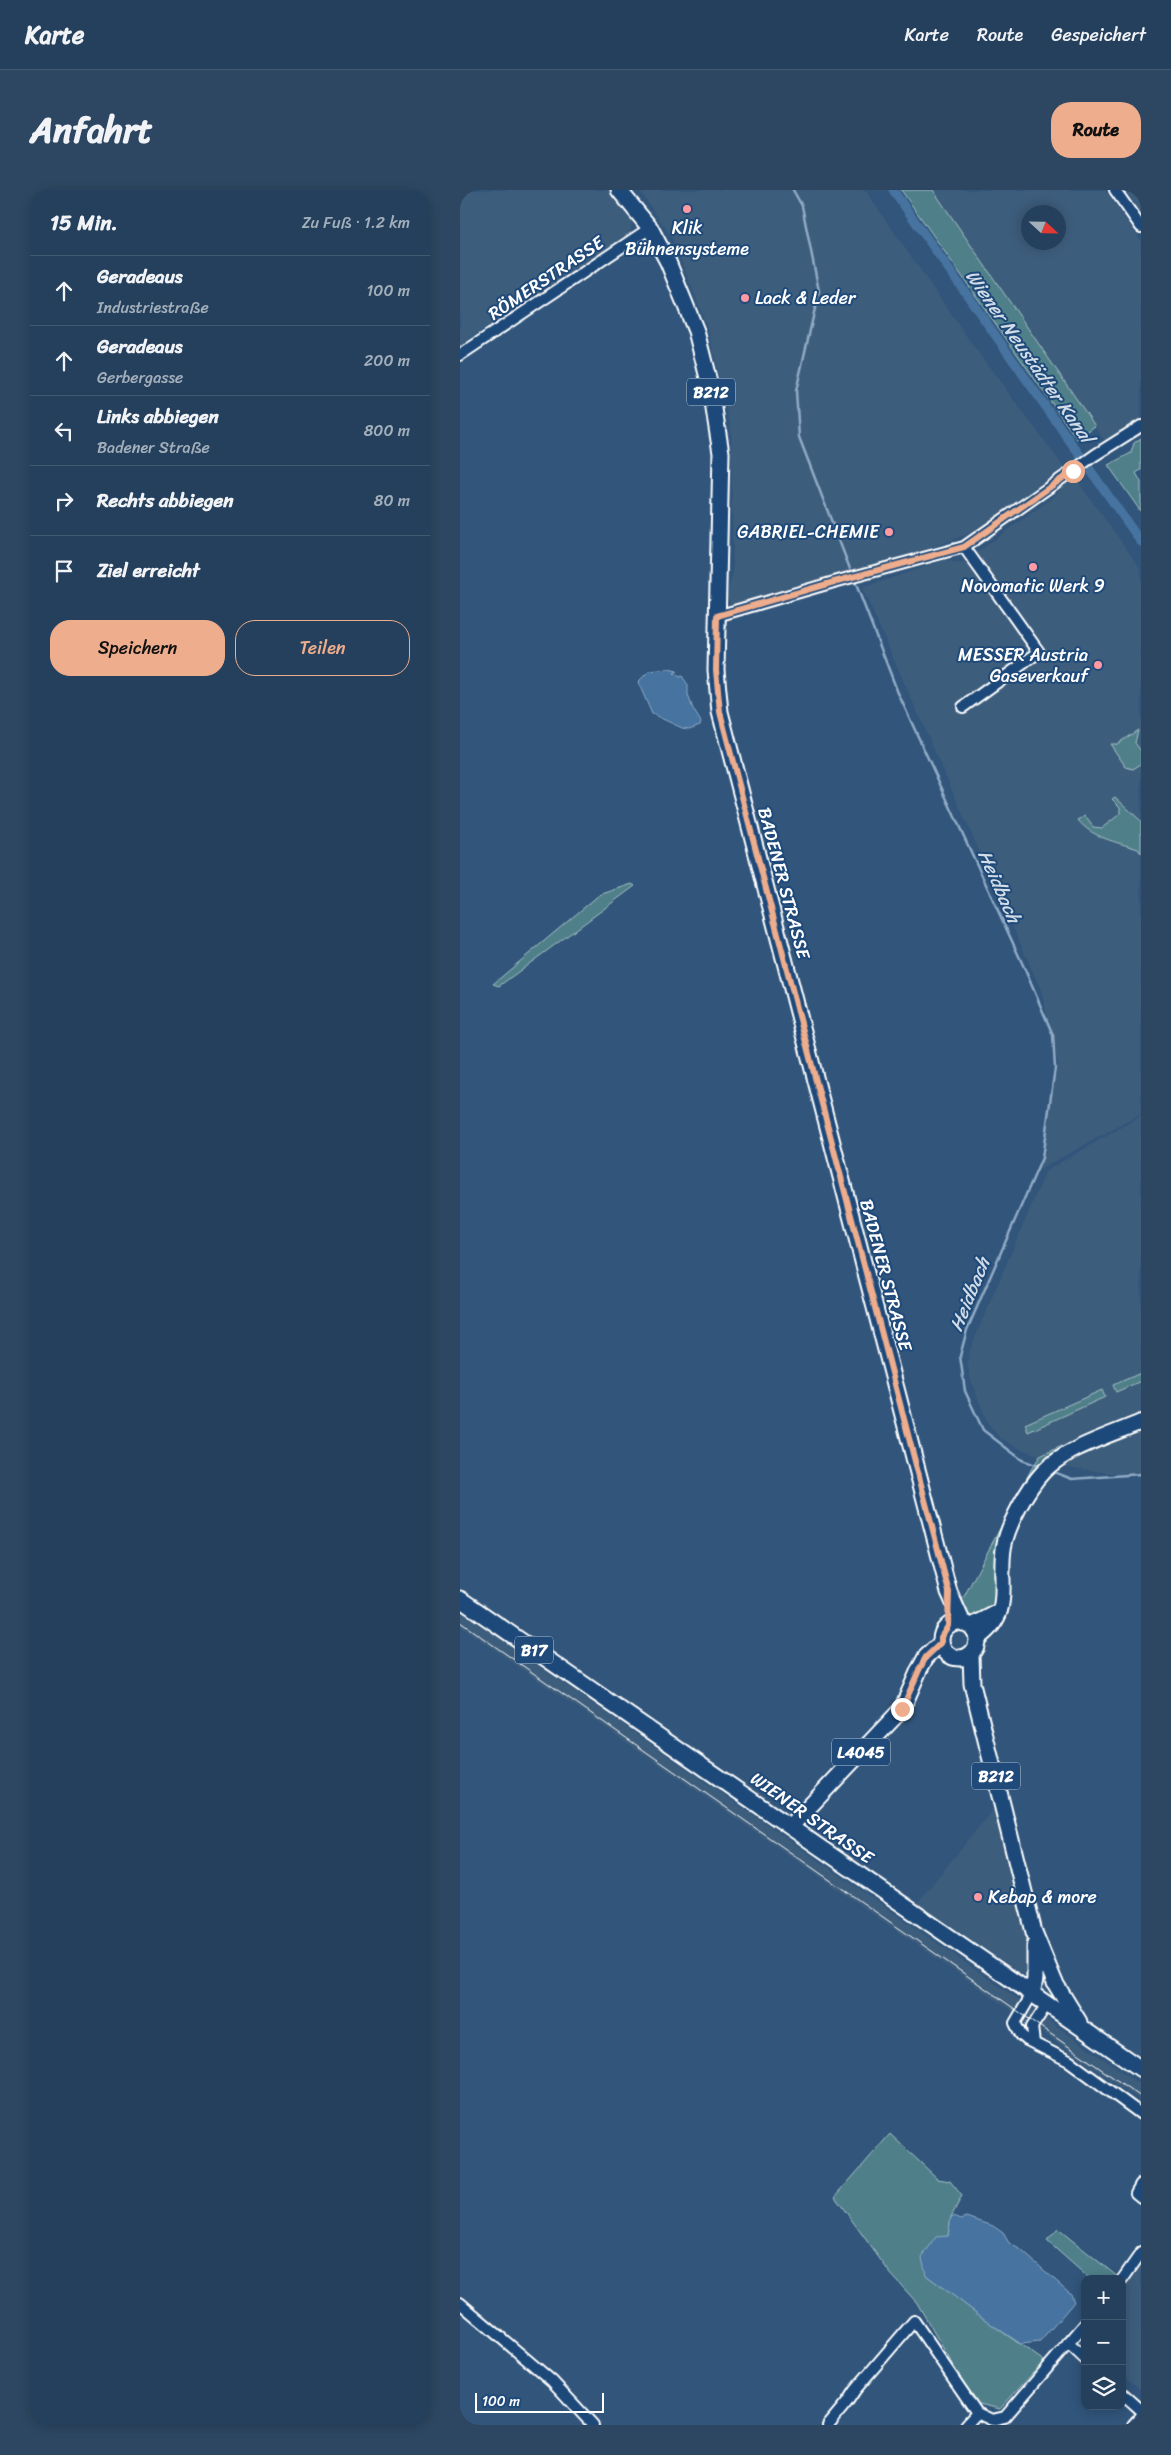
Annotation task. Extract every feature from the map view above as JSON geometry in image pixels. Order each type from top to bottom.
[{"type":"main road","name":"BADENER STRASSE","points":[[620,190],[650,228],[668,262],[696,331],[711,390],[721,453],[716,670],[720,712],[949,1592],[970,1629]]},
{"type":"main road","name":"BADENER STRASSE","points":[[948,1626],[949,1592]]},
{"type":"main road","name":"WIENER STRASSE","points":[[460,1599],[1141,2069]]},
{"type":"main road","points":[[948,1626],[955,1622],[970,1629]]},
{"type":"main road","name":"B212","points":[[948,1626],[941,1637],[948,1652],[972,1684]]},
{"type":"main road","name":"B212","points":[[970,1629],[976,1646],[971,1654],[972,1684],[1034,1932],[1055,1983],[1084,2029]]},
{"type":"main road","points":[[948,1652],[964,1658],[971,1654]]},
{"type":"main road","name":"L4045","points":[[791,1826],[902,1709],[926,1657],[948,1652]]},
{"type":"main road","name":"B212","points":[[1032,1994],[1035,1979],[1034,1932]]},
{"type":"street","points":[[1115,190],[1141,227]]},
{"type":"street","name":"RÖMERSTRASSE","points":[[460,355],[650,228]]},
{"type":"street","points":[[717,616],[964,547],[1141,426]]},
{"type":"street","points":[[963,707],[1039,652],[964,547]]},
{"type":"street","points":[[970,1629],[1001,1610],[1004,1599],[1002,1559],[1004,1543],[1022,1503],[1043,1472],[1054,1462],[1072,1452],[1141,1422]]},
{"type":"street","points":[[1032,1994],[1015,2023],[1021,2035],[1070,2061],[1141,2114]]},
{"type":"street","points":[[1034,2043],[1032,2027],[1047,2004]]},
{"type":"street","points":[[1141,2184],[1136,2193],[1141,2197]]},
{"type":"street","points":[[1126,2275],[1141,2253]]},
{"type":"street","points":[[460,2303],[552,2381],[593,2425]]},
{"type":"street","points":[[828,2425],[914,2321],[977,2413],[994,2422],[1005,2417],[1081,2328]]},
{"type":"street","points":[[1068,2343],[1081,2354]]},
{"type":"street","points":[[1126,2397],[1141,2410]]},
{"type":"street","points":[[966,2425],[977,2413]]},
{"type":"street","points":[[1133,2425],[1141,2416]]},
{"type":"shaded area","points":[[460,190],[611,190],[634,217],[630,232],[460,345]]},
{"type":"shaded area","points":[[639,190],[865,190],[972,344],[1064,467],[978,530],[928,549],[733,606],[726,597],[733,573],[731,428],[708,329],[672,238]]},
{"type":"shaded area","points":[[933,190],[1105,190],[1141,241],[1141,420],[1106,443]]},
{"type":"shaded area","points":[[1125,190],[1141,190],[1141,213]]},
{"type":"shaded area","points":[[1074,476],[1141,569],[1141,1114],[1037,1171],[1058,1063],[1041,990],[862,588],[945,560],[961,564],[1052,498]]},
{"type":"shaded area","points":[[669,669],[677,671],[674,673],[680,677],[682,676],[688,685],[688,695],[693,709],[701,722],[700,725],[689,729],[682,728],[652,714],[638,682],[649,671]]},
{"type":"shaded area","points":[[1141,1116],[1141,1474],[1131,1476],[1060,1466],[1062,1446],[1040,1456],[1020,1449],[1000,1438],[988,1424],[971,1381],[968,1366],[970,1349],[1046,1171]]},
{"type":"shaded area","points":[[460,1611],[1141,2085],[1141,2101],[460,1626]]},
{"type":"shaded area","points":[[994,1808],[1011,1857],[1027,1937],[1031,1974],[1028,1978],[917,1903]]},
{"type":"shaded area","points":[[954,2216],[961,2219],[967,2217],[993,2226],[1003,2233],[1009,2243],[1021,2250],[1071,2294],[1074,2302],[1040,2342],[1021,2344],[926,2275],[922,2257],[936,2237],[948,2236],[951,2217]]},
{"type":"shaded area","points":[[1141,2244],[1141,2390],[1126,2377],[1126,2275],[1119,2275]]},
{"type":"green space","points":[[901,190],[933,190],[1095,426],[1077,439]]},
{"type":"green space","points":[[1141,438],[1141,470],[1136,473],[1141,482],[1141,512],[1108,465],[1131,453],[1134,443]]},
{"type":"green space","points":[[1138,730],[1135,743],[1141,751],[1141,764],[1133,769],[1126,767],[1110,744],[1117,744]]},
{"type":"green space","points":[[1115,797],[1141,821],[1141,853],[1138,849],[1090,831],[1078,820],[1085,816],[1093,827],[1102,828],[1120,814],[1120,807],[1112,799]]},
{"type":"green space","points":[[632,884],[635,886],[499,986],[493,984],[599,895]]},
{"type":"green space","points":[[1141,1373],[1141,1381],[1116,1392],[1113,1385]]},
{"type":"green space","points":[[1102,1390],[1105,1397],[1028,1432],[1025,1424]]},
{"type":"green space","points":[[1062,1446],[1065,1451],[1026,1488],[997,1601],[991,1611],[975,1619],[967,1616],[959,1606],[1032,1468],[1040,1456]]},
{"type":"green space","points":[[890,2134],[938,2179],[950,2181],[962,2196],[951,2217],[948,2236],[945,2237],[926,2275],[1044,2361],[1000,2409],[975,2403],[917,2303],[890,2273],[835,2197]]},
{"type":"green space","points":[[1058,2229],[1116,2275],[1085,2275],[1047,2241]]},
{"type":"waterway","name":"Heidbach","points":[[793,190],[802,206],[819,291],[796,391],[799,437],[852,574]]},
{"type":"waterway","name":"Wiener Neustädter Kanal","points":[[893,190],[1141,542]]},
{"type":"waterway","name":"Heidbach","points":[[854,579],[898,693],[1023,965],[1053,1035],[1055,1068],[1042,1158],[967,1330],[960,1356],[965,1391],[983,1430],[1022,1460],[1041,1467]]},
{"type":"waterway","name":"Heidbach","points":[[1051,1471],[1072,1479],[1141,1474]]},
{"type":"tram line","points":[[460,1622],[1141,2097]]},
{"type":"place","name":"Klik Bühnensysteme","points":[[687,209]]},
{"type":"place","name":"Lack & Leder","points":[[745,298]]},
{"type":"place","name":"GABRIEL-CHEMIE","points":[[889,532]]},
{"type":"place","name":"Novomatic Werk 9","points":[[1033,567]]},
{"type":"place","name":"MESSER Austria Gaseverkauf","points":[[1098,665]]},
{"type":"place","name":"Kebap & more","points":[[978,1897]]},
{"type":"route","points":[[902,1709],[926,1657],[941,1643],[941,1637],[948,1626],[949,1592],[720,712],[716,670],[717,616],[964,547],[1073,471]]}]
